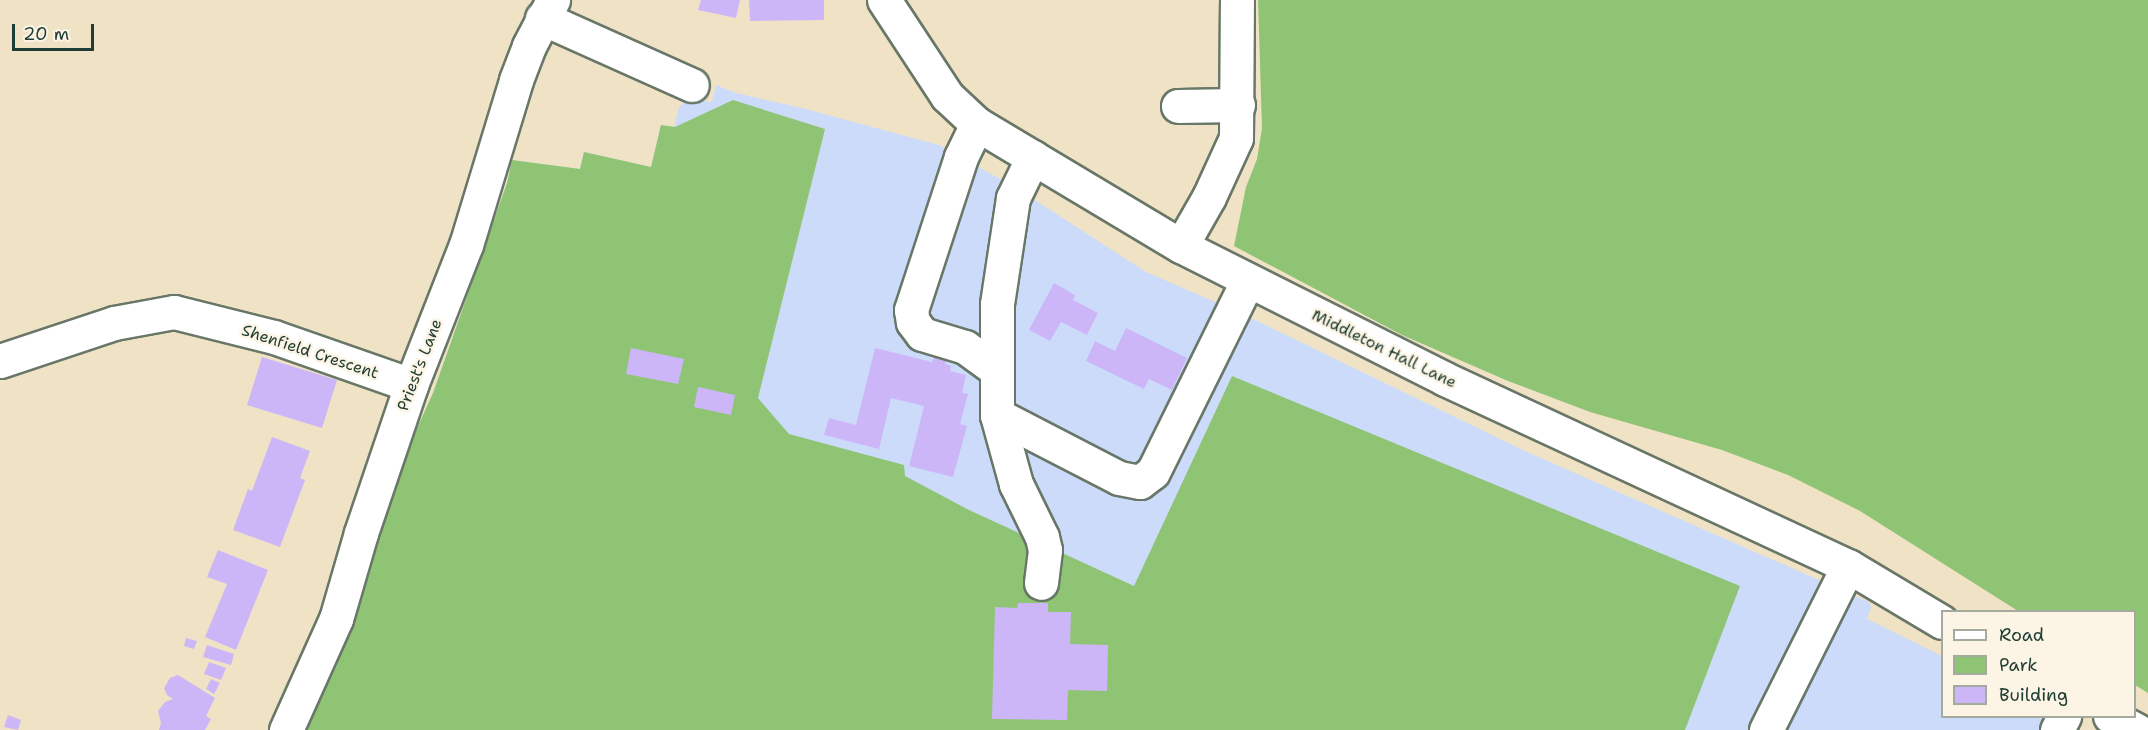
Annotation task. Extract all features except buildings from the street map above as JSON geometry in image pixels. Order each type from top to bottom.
[{"type":"street","name":"Middleton Hall Lane","points":[[884,0],[947,96],[977,124],[1181,246],[1444,379],[1848,566],[1941,621]]},
{"type":"street","points":[[1181,246],[1209,197],[1236,138],[1237,0]]},
{"type":"street","points":[[547,9],[692,85]]},
{"type":"street","name":"Priest's Lane","points":[[285,730],[336,619],[361,533],[411,385],[466,245],[516,80],[547,9]]},
{"type":"street","points":[[1178,106],[1238,105]]},
{"type":"street","points":[[977,124],[961,157],[911,310],[914,321],[922,334],[965,347],[997,370]]},
{"type":"street","points":[[1033,158],[1013,198],[997,304],[997,370],[998,415],[1016,484],[1042,537],[1045,550],[1041,583]]},
{"type":"street","points":[[998,415],[1119,478],[1140,482],[1153,472],[1248,280]]},
{"type":"street","name":"Shenfield Crescent","points":[[0,362],[114,323],[174,312],[274,337],[411,385]]},
{"type":"street","points":[[1766,730],[1848,566]]},
{"type":"street","points":[[2112,718],[2136,730]]},
{"type":"shaded area","points":[[716,85],[736,93],[802,108],[939,145],[1018,189],[1146,272],[1245,315],[1527,452],[1869,602],[1871,607],[1867,619],[1941,656],[1941,718],[2041,718],[2062,730],[304,730],[337,665],[390,488],[433,393],[507,183],[512,160],[580,169],[584,152],[651,167],[661,125],[674,127],[679,107],[690,99],[712,102]]},
{"type":"green space","points":[[1258,0],[2148,0],[2148,693],[2136,686],[2136,610],[2016,610],[1860,511],[1788,475],[1722,450],[1590,412],[1508,381],[1402,335],[1234,246],[1246,187],[1257,159],[1262,128]]},
{"type":"green space","points":[[733,100],[825,129],[758,398],[789,434],[904,465],[905,476],[969,510],[1134,586],[1232,376],[1740,586],[1685,730],[304,730],[337,665],[390,488],[433,393],[507,183],[512,160],[580,169],[584,152],[651,167],[661,125],[675,127]]}]
